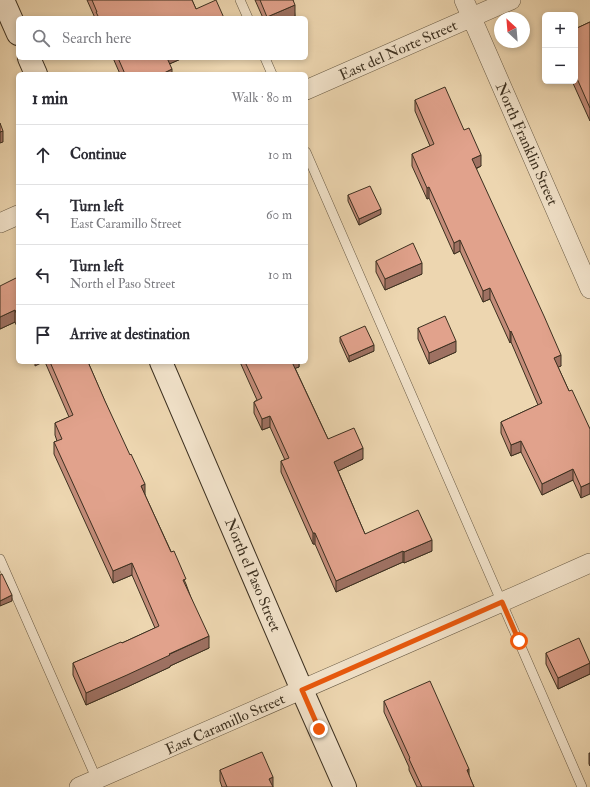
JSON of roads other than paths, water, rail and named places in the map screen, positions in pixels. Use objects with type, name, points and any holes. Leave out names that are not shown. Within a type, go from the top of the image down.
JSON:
[{"type":"street","points":[[3,0],[16,29]]},
{"type":"street","name":"North Franklin Street","points":[[464,0],[590,288]]},
{"type":"street","name":"East del Norte Street","points":[[308,89],[511,0]]},
{"type":"street","points":[[29,60],[35,72]]},
{"type":"street","points":[[0,223],[16,216]]},
{"type":"street","name":"North el Paso Street","points":[[162,364],[345,787]]},
{"type":"street","name":"East Caramillo Street","points":[[79,787],[99,783],[302,690],[590,563]]},
{"type":"lane","points":[[240,0],[247,16]]},
{"type":"lane","points":[[266,60],[271,72]]},
{"type":"lane","points":[[308,157],[582,787]]},
{"type":"lane","points":[[0,559],[99,783]]}]
